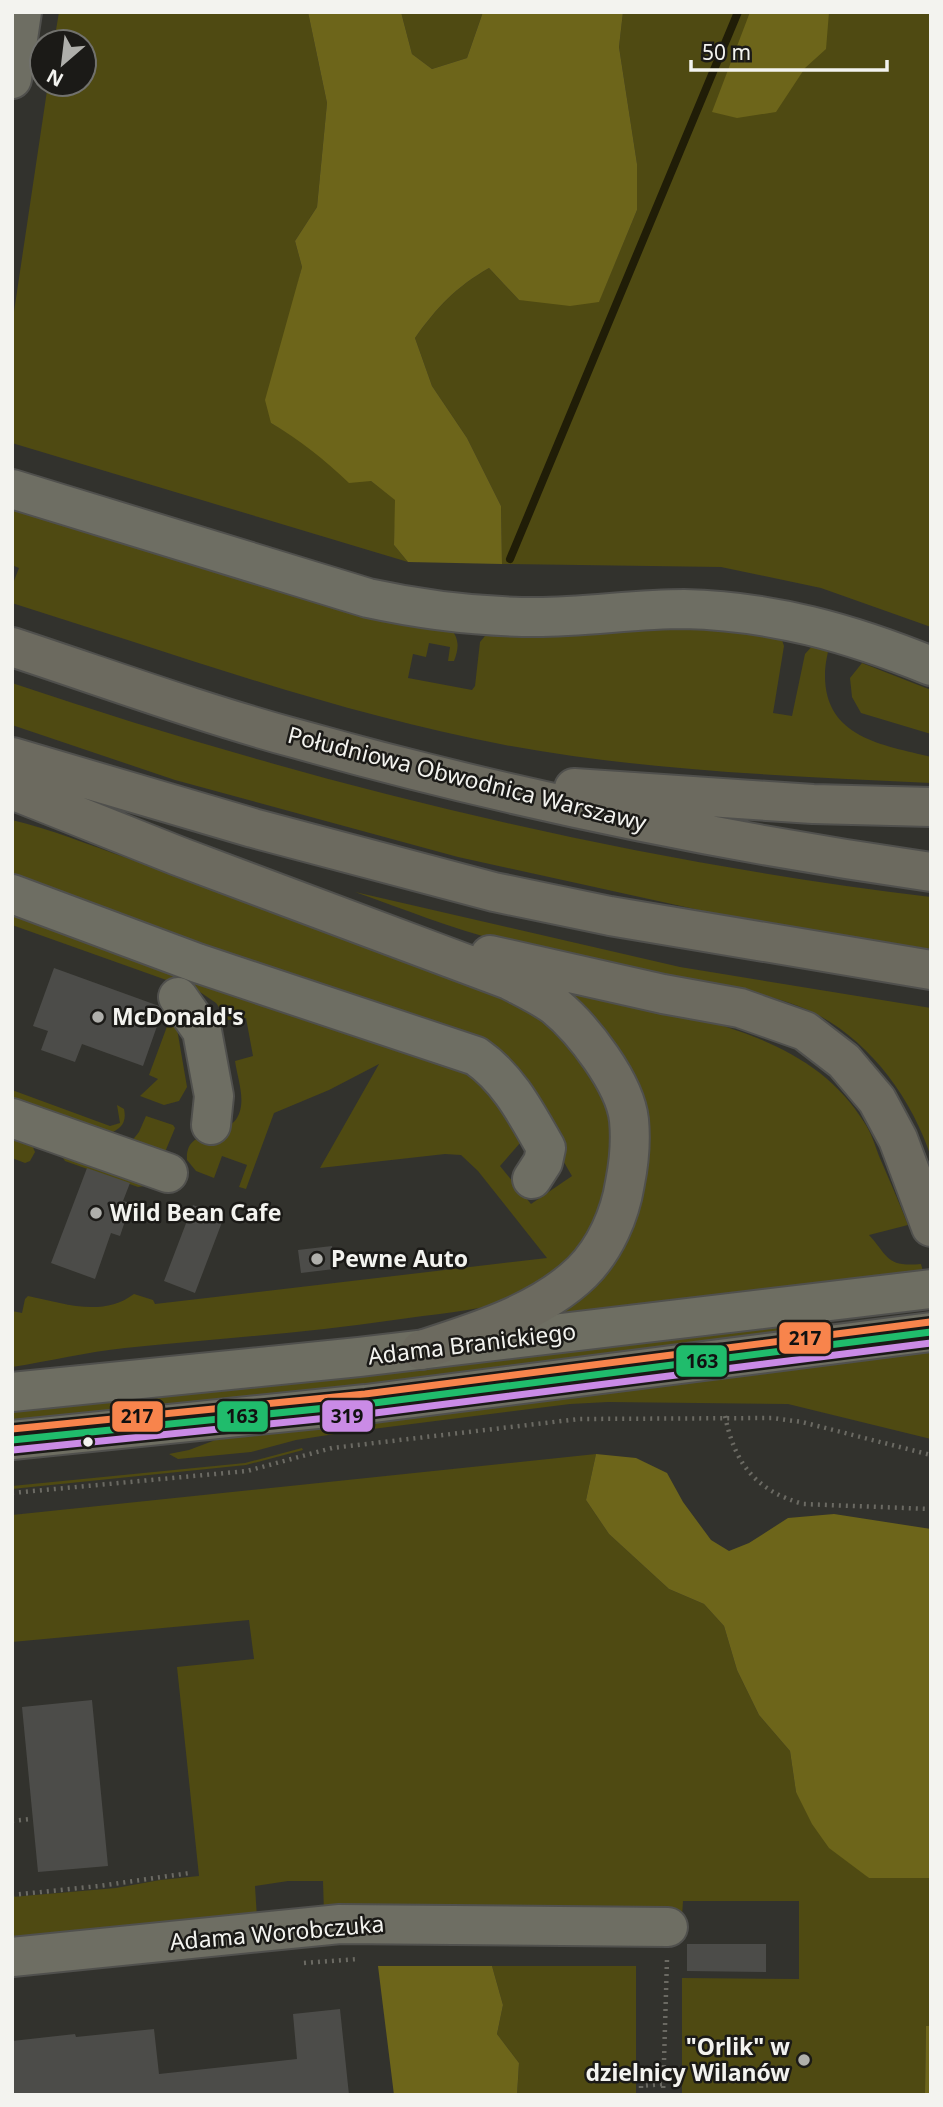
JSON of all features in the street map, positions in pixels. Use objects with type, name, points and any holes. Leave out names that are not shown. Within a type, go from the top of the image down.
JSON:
[{"type":"highway","name":"Południowa Obwodnica Warszawy","points":[[12,647],[291,738],[443,778],[625,820],[827,857],[931,872]]},
{"type":"highway","points":[[12,757],[240,825],[494,892],[624,918],[931,970]]},
{"type":"highway","points":[[443,778],[693,798],[931,807]]},
{"type":"highway","points":[[12,790],[178,856],[509,980],[553,1005],[586,1036],[610,1073],[629,1118],[629,1163],[621,1208],[604,1243],[582,1272],[553,1294],[510,1319],[421,1350]]},
{"type":"highway","points":[[378,929],[663,994],[740,1008],[806,1031],[844,1060],[877,1100],[898,1139],[931,1227]]},
{"type":"main road","name":"Adama Branickiego","points":[[12,1392],[421,1350],[931,1289]]},
{"type":"main road","name":"Adama Branickiego","points":[[12,1440],[366,1404],[931,1332]]},
{"type":"street","points":[[12,79],[22,12]]},
{"type":"street","points":[[12,489],[368,598],[416,608],[536,617],[685,609],[755,614],[846,634],[931,666]]},
{"type":"street","points":[[12,894],[197,963],[476,1056],[494,1068],[512,1091],[546,1148],[543,1162],[532,1179]]},
{"type":"street","points":[[177,997],[202,1031],[214,1096],[199,1124]]},
{"type":"street","points":[[12,1118],[168,1173]]},
{"type":"street","name":"Adama Worobczuka","points":[[12,1957],[340,1924],[662,1950]]},
{"type":"path","points":[[725,1416],[730,1441],[743,1466],[763,1486],[788,1500],[803,1504],[931,1509]]},
{"type":"path","points":[[12,1493],[247,1471],[331,1448],[579,1419],[725,1416],[772,1418],[802,1422],[931,1455]]},
{"type":"path","points":[[12,1821],[32,1819]]},
{"type":"path","points":[[12,1895],[190,1873]]},
{"type":"path","points":[[662,1950],[663,2095]]},
{"type":"path","points":[[292,1964],[360,1959]]},
{"type":"path","points":[[641,2095],[641,2086],[663,2084]]},
{"type":"shaded area","points":[[59,12],[308,12],[327,103],[317,207],[295,241],[302,267],[290,315],[271,423],[321,456],[371,481],[396,500],[394,545],[408,562],[12,443],[12,325],[46,98],[98,98],[98,28],[56,28]]},
{"type":"shaded area","points":[[308,12],[401,12],[412,54],[432,69],[467,58],[483,12],[623,12],[619,47],[637,164],[637,210],[599,302],[570,306],[519,300],[489,268],[448,298],[415,338],[432,386],[467,438],[501,506],[502,564],[408,562],[394,545],[395,500],[371,481],[349,483],[312,450],[271,423],[265,400],[302,267],[295,241],[317,207],[327,103]]},
{"type":"shaded area","points":[[401,12],[483,12],[467,58],[432,69],[412,54]]},
{"type":"shaded area","points":[[623,12],[931,12],[931,627],[821,588],[721,567],[502,564],[501,506],[467,438],[432,386],[415,338],[448,298],[489,268],[519,300],[599,301],[637,210],[637,164],[619,47]]},
{"type":"shaded area","points":[[750,12],[829,12],[826,49],[805,68],[776,112],[737,118],[712,112]]},
{"type":"shaded area","points":[[12,502],[447,625],[457,642],[454,661],[448,661],[450,647],[429,643],[426,657],[413,654],[408,678],[472,690],[475,686],[480,642],[490,630],[658,619],[781,637],[784,646],[773,713],[792,716],[805,654],[814,644],[830,642],[825,674],[827,695],[834,712],[845,725],[860,735],[894,748],[931,757],[931,783],[664,767],[558,754],[442,732],[257,681],[12,603],[12,586],[19,568],[12,565]]},
{"type":"shaded area","points":[[862,663],[931,690],[931,734],[861,713],[852,697],[850,678]]},
{"type":"shaded area","points":[[12,683],[238,754],[466,814],[697,862],[931,897],[931,949],[749,921],[458,857],[175,780],[12,725]]},
{"type":"shaded area","points":[[12,820],[70,838],[388,955],[499,992],[540,1013],[558,1026],[575,1042],[588,1060],[605,1099],[609,1120],[609,1164],[605,1187],[593,1221],[572,1254],[560,1268],[530,1291],[484,1307],[327,1329],[111,1350],[12,1367],[12,1311],[22,1313],[28,1296],[68,1305],[96,1307],[122,1301],[134,1294],[153,1300],[155,1304],[547,1258],[478,1171],[461,1155],[445,1154],[320,1168],[379,1064],[329,1090],[274,1113],[246,1189],[239,1187],[247,1165],[222,1156],[214,1178],[196,1171],[187,1160],[189,1148],[202,1136],[230,1125],[237,1118],[241,1106],[241,1089],[235,1061],[253,1056],[246,1018],[228,1020],[216,1003],[200,992],[12,925],[12,904],[428,1047],[488,1073],[508,1097],[520,1121],[520,1143],[500,1166],[531,1204],[572,1176],[517,1085],[496,1062],[478,1051],[12,888]]},
{"type":"shaded area","points":[[355,892],[680,967],[931,1008],[931,1157],[912,1112],[884,1071],[868,1052],[849,1036],[808,1010],[747,991],[483,936]]},
{"type":"shaded area","points":[[559,991],[727,1027],[768,1042],[805,1062],[838,1089],[866,1126],[908,1225],[869,1235],[889,1259],[901,1264],[921,1264],[924,1275],[550,1317],[587,1287],[628,1068],[599,1025]]},
{"type":"shaded area","points":[[172,1013],[175,1017],[187,1087],[179,1101],[164,1105],[140,1096],[158,1079],[149,1075]]},
{"type":"shaded area","points":[[12,1090],[110,1126],[120,1123],[117,1105],[124,1109],[124,1122],[120,1128],[108,1134],[12,1106]]},
{"type":"shaded area","points":[[146,1116],[175,1128],[165,1152],[131,1142]]},
{"type":"shaded area","points":[[12,1131],[32,1145],[35,1152],[30,1161],[25,1163],[12,1158]]},
{"type":"shaded area","points":[[61,1155],[146,1183],[145,1186],[138,1187],[65,1161]]},
{"type":"shaded area","points":[[822,1318],[824,1330],[350,1389],[12,1422],[12,1407]]},
{"type":"shaded area","points":[[931,1349],[931,1439],[788,1404],[608,1402],[570,1404],[341,1433],[296,1440],[251,1452],[178,1459],[169,1454],[189,1450],[226,1436]]},
{"type":"shaded area","points":[[302,1448],[303,1450],[246,1465],[12,1489],[12,1486],[245,1463]]},
{"type":"shaded area","points":[[596,1454],[586,1500],[609,1534],[669,1589],[704,1604],[724,1626],[737,1670],[759,1715],[790,1751],[796,1792],[869,1878],[931,1878],[931,2026],[926,2026],[925,2095],[682,2095],[682,1978],[799,1979],[799,1901],[683,1901],[682,1916],[324,1913],[323,1881],[288,1881],[255,1886],[257,1918],[12,1942],[12,1897],[116,1888],[199,1876],[177,1667],[254,1659],[249,1620],[12,1642],[12,1515]]},
{"type":"shaded area","points":[[596,1454],[636,1458],[667,1473],[683,1502],[711,1540],[729,1551],[749,1543],[788,1518],[834,1514],[931,1529],[931,1878],[869,1878],[829,1848],[812,1824],[796,1792],[790,1751],[759,1715],[737,1670],[724,1626],[704,1604],[669,1589],[609,1534],[586,1500]]},
{"type":"shaded area","points":[[378,1966],[492,1966],[503,2005],[497,2034],[519,2063],[517,2095],[394,2095]]},
{"type":"shaded area","points":[[492,1966],[636,1966],[636,2095],[517,2095],[519,2063],[497,2034],[503,2005]]},
{"type":"shaded area","points":[[926,2026],[931,2026],[931,2095],[925,2095]]},
{"type":"building","name":"McDonald's","points":[[54,968],[159,1006],[162,1012],[143,1066],[82,1044],[75,1062],[41,1050],[48,1031],[33,1026]]},
{"type":"building","points":[[87,1168],[130,1183],[123,1201],[131,1203],[120,1236],[111,1233],[95,1279],[51,1263]]},
{"type":"building","points":[[193,1205],[224,1217],[195,1293],[164,1281]]},
{"type":"building","points":[[332,1246],[334,1269],[301,1273],[298,1250]]},
{"type":"building","points":[[92,1700],[108,1866],[38,1872],[22,1707]]},
{"type":"building","points":[[687,1944],[766,1944],[766,1972],[687,1971]]},
{"type":"building","points":[[340,2009],[349,2095],[12,2095],[12,2041],[154,2029],[159,2074],[297,2059],[293,2014]]},
{"type":"waterway","points":[[510,559],[738,12]]},
{"type":"transit line","name":"217","points":[[12,1429],[365,1394],[930,1322]]},
{"type":"transit line","name":"163","points":[[12,1440],[366,1404],[931,1332]]},
{"type":"transit line","name":"319","points":[[13,1450],[367,1414],[931,1343]]},
{"type":"place","name":"McDonald's","points":[[98,1017]]},
{"type":"place","name":"Wild Bean Cafe","points":[[96,1213]]},
{"type":"place","name":"Pewne Auto","points":[[317,1259]]},
{"type":"place","name":"\"Orlik\" w dzielnicy Wilanów","points":[[804,2060]]}]
